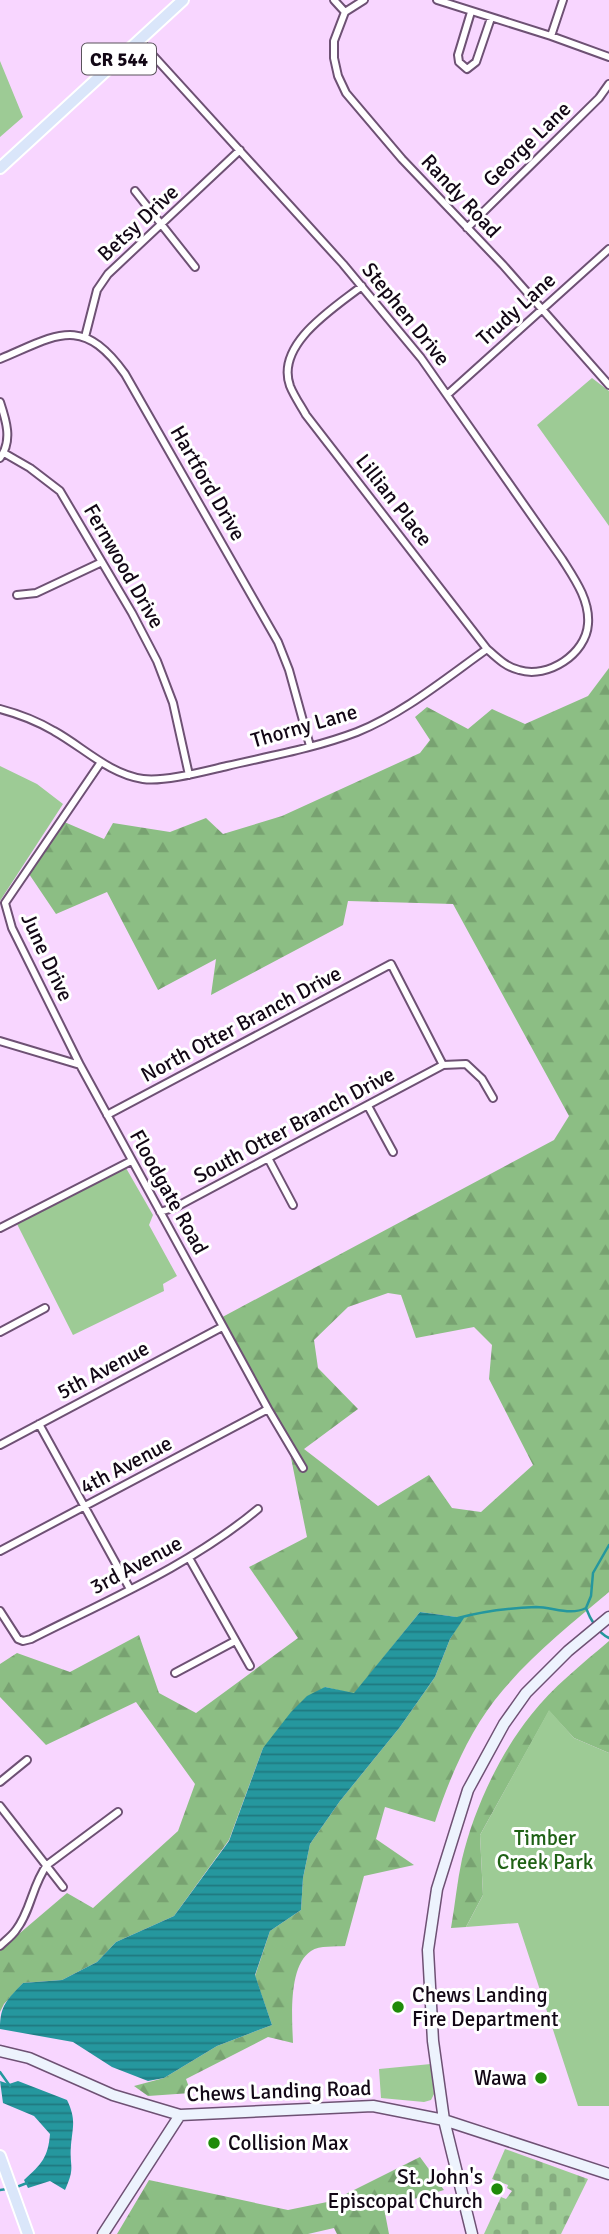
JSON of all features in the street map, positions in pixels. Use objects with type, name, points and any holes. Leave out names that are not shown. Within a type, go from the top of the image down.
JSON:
[{"type":"main road","name":"CR 544","points":[[0,168],[183,0]]},
{"type":"main road","points":[[472,2234],[444,2120],[433,2041],[428,1950],[437,1889],[468,1790],[504,1724],[526,1693],[568,1651],[609,1618]]},
{"type":"main road","name":"Chews Landing Road","points":[[3,2051],[29,2058],[113,2095],[180,2115],[373,2106],[444,2120],[609,2174]]},
{"type":"main road","points":[[103,2234],[180,2115]]},
{"type":"main road","points":[[0,2156],[28,2234]]},
{"type":"street","points":[[334,0],[345,12],[365,0]]},
{"type":"street","points":[[438,0],[609,57]]},
{"type":"street","points":[[551,36],[563,0]]},
{"type":"street","name":"Randy Road","points":[[345,12],[334,41],[334,58],[346,93],[402,159],[609,385]]},
{"type":"street","points":[[471,12],[458,55],[459,62],[467,69],[477,62],[491,18]]},
{"type":"street","name":"Stephen Drive","points":[[139,40],[362,286],[421,358],[577,583],[588,615],[588,627],[581,643]]},
{"type":"street","name":"George Lane","points":[[467,228],[609,84]]},
{"type":"street","name":"Betsy Drive","points":[[85,337],[97,290],[108,274],[240,150]]},
{"type":"street","points":[[135,191],[195,267]]},
{"type":"street","name":"Trudy Lane","points":[[447,395],[609,248]]},
{"type":"street","name":"Lillian Place","points":[[362,286],[299,340],[289,360],[287,372],[290,387],[306,415],[487,649],[504,664],[520,671],[560,664],[570,657],[581,643]]},
{"type":"street","points":[[0,359],[59,336],[74,334],[85,337]]},
{"type":"street","name":"Hartford Drive","points":[[85,337],[111,356],[125,374],[278,642],[289,670],[310,746]]},
{"type":"street","name":"Fernwood Drive","points":[[0,402],[6,421],[7,443],[2,455],[30,468],[60,491],[157,661],[173,703],[189,775]]},
{"type":"street","points":[[16,595],[36,593],[102,562]]},
{"type":"street","name":"Thorny Lane","points":[[0,709],[25,716],[55,731],[120,772],[144,779],[189,775],[357,732],[391,715],[487,649]]},
{"type":"street","name":"June Drive","points":[[80,1065],[12,928],[5,903],[101,762]]},
{"type":"street","name":"North Otter Branch Drive","points":[[107,1115],[391,964],[443,1065]]},
{"type":"street","points":[[0,1041],[80,1065]]},
{"type":"street","points":[[443,1065],[466,1064],[482,1079],[493,1098]]},
{"type":"street","name":"Floodgate Road","points":[[80,1065],[222,1326],[303,1468]]},
{"type":"street","name":"South Otter Branch Drive","points":[[160,1212],[176,1207],[443,1065]]},
{"type":"street","points":[[368,1106],[393,1152]]},
{"type":"street","points":[[268,1158],[293,1205]]},
{"type":"street","points":[[0,1228],[131,1160]]},
{"type":"street","points":[[0,1332],[46,1308]]},
{"type":"street","name":"5th Avenue","points":[[0,1445],[222,1326]]},
{"type":"street","name":"4th Avenue","points":[[0,1551],[268,1409]]},
{"type":"street","points":[[39,1424],[130,1588]]},
{"type":"street","name":"3rd Avenue","points":[[0,1611],[13,1633],[23,1641],[31,1639],[189,1558],[227,1535],[258,1509]]},
{"type":"street","points":[[189,1558],[250,1666]]},
{"type":"street","points":[[175,1673],[235,1641]]},
{"type":"street","points":[[0,1782],[27,1760]]},
{"type":"street","points":[[0,1806],[63,1887]]},
{"type":"street","points":[[0,1946],[17,1930],[39,1876],[47,1865],[118,1812]]},
{"type":"green space","points":[[0,61],[23,117],[0,137]]},
{"type":"green space","points":[[592,378],[609,391],[609,526],[537,425]]},
{"type":"green space","points":[[609,668],[609,1592],[540,1651],[492,1704],[463,1753],[435,1822],[385,1807],[376,1839],[414,1865],[364,1876],[345,1946],[319,1948],[304,1958],[298,1968],[293,1993],[293,2043],[268,2037],[186,2079],[191,2093],[148,2096],[134,2086],[164,2078],[217,2046],[272,2025],[255,1976],[270,1931],[301,1910],[303,1878],[310,1844],[435,1677],[450,1639],[463,1618],[420,1612],[354,1694],[325,1687],[263,1748],[229,1840],[174,1916],[116,1942],[97,1962],[62,1980],[23,1983],[0,2012],[0,1950],[67,1893],[93,1908],[178,1831],[195,1784],[136,1702],[46,1745],[0,1697],[0,1664],[17,1653],[70,1672],[139,1635],[159,1693],[196,1713],[298,1638],[249,1567],[307,1537],[290,1453],[215,1321],[554,1140],[569,1116],[453,904],[348,901],[343,925],[211,995],[216,959],[158,990],[107,892],[56,914],[27,871],[62,821],[104,839],[113,823],[170,832],[206,818],[223,834],[282,816],[420,753],[430,740],[415,717],[427,707],[468,729],[492,709],[525,724],[588,696]],"holes":[[[388,1293],[401,1295],[416,1338],[474,1327],[492,1345],[489,1379],[533,1465],[481,1512],[452,1508],[429,1475],[378,1506],[304,1449],[358,1409],[318,1368],[314,1340],[348,1307]]]},
{"type":"green space","points":[[0,766],[37,784],[63,804],[0,901]]},
{"type":"green space","points":[[126,1168],[153,1215],[149,1225],[177,1276],[163,1284],[164,1291],[73,1335],[17,1224]]},
{"type":"green space","points":[[609,1641],[609,1753],[574,1738],[549,1711],[480,1835],[483,1895],[466,1927],[451,1928],[467,1840],[498,1765],[519,1731],[540,1705],[568,1676]]},
{"type":"green space","name":"Timber Creek Park","points":[[549,1710],[574,1738],[609,1753],[609,2106],[578,2106],[518,1923],[466,1927],[483,1895],[480,1835]]},
{"type":"green space","points":[[431,2064],[434,2094],[431,2100],[424,2102],[381,2098],[379,2069]]},
{"type":"green space","points":[[505,2149],[588,2179],[561,2234],[484,2234],[501,2197],[506,2199],[512,2191],[507,2188],[508,2185],[492,2179]]},
{"type":"green space","points":[[420,2157],[444,2190],[384,2208],[389,2234],[337,2234],[334,2228],[308,2234],[117,2234],[149,2180],[288,2210],[332,2201]]},
{"type":"shaded area","points":[[420,1612],[464,1618],[450,1639],[435,1677],[310,1844],[303,1878],[301,1910],[270,1931],[255,1975],[272,2025],[217,2046],[164,2078],[148,2081],[112,2067],[73,2042],[0,2029],[1,2014],[6,2003],[23,1983],[62,1980],[97,1962],[116,1942],[174,1916],[229,1841],[263,1748],[291,1712],[307,1696],[325,1687],[354,1693]]},
{"type":"shaded area","points":[[0,2081],[9,2084],[18,2081],[67,2100],[73,2122],[71,2171],[65,2190],[50,2181],[28,2188],[24,2180],[43,2160],[50,2134],[34,2116],[3,2103]]},
{"type":"waterway","points":[[586,1608],[591,1596],[593,1573],[609,1545]]},
{"type":"waterway","points":[[458,1618],[516,1608],[536,1607],[568,1611],[586,1608]]},
{"type":"waterway","points":[[586,1608],[601,1633],[609,1638]]},
{"type":"waterway","points":[[0,2072],[10,2086]]},
{"type":"waterway","points":[[14,2188],[27,2183]]},
{"type":"waterway","points":[[0,2190],[7,2189]]},
{"type":"place","name":"Chews Landing Fire Department","points":[[398,2007]]},
{"type":"place","name":"Wawa","points":[[541,2078]]},
{"type":"place","name":"Collision Max","points":[[214,2143]]},
{"type":"place","name":"St. John's Episcopal Church","points":[[497,2189]]}]
